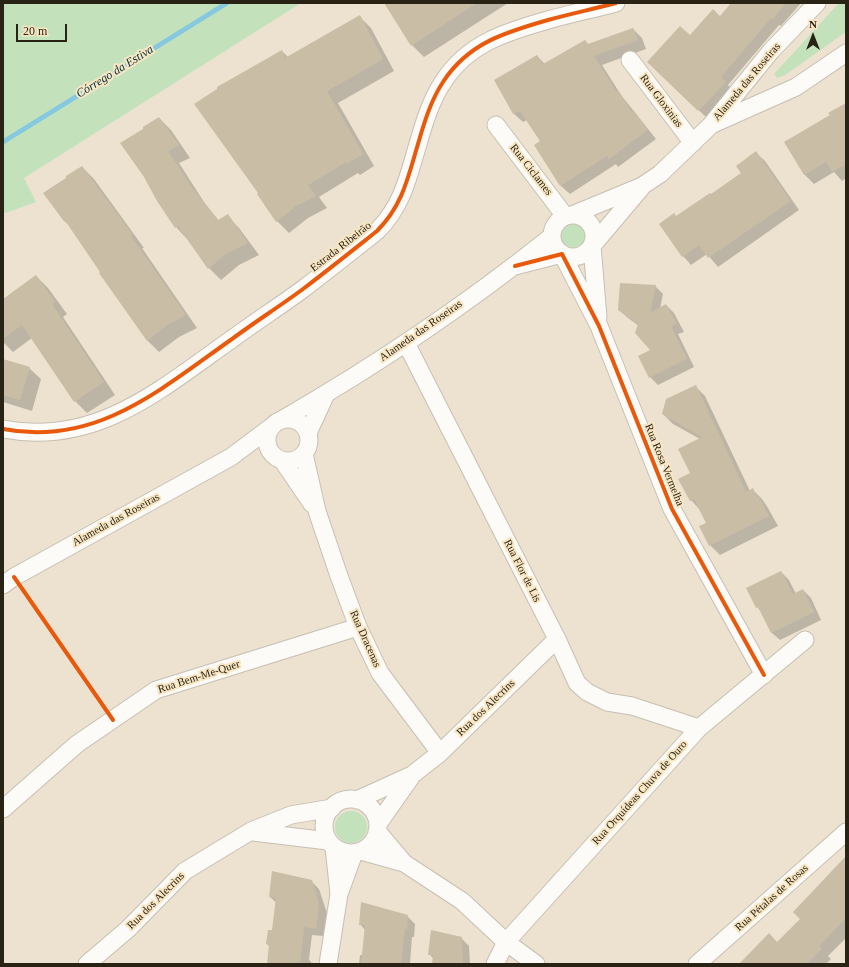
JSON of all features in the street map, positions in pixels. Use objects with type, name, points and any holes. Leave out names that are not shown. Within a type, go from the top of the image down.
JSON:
[{"type":"street","name":"Estrada Ribeirão","points":[[3,429],[37,433],[64,431],[88,426],[110,418],[143,401],[171,383],[302,289],[377,231],[388,220],[396,208],[408,181],[422,131],[437,92],[443,81],[459,62],[473,50],[489,40],[510,31],[616,3]]},
{"type":"street","name":"Alameda das Roseiras","points":[[569,215],[642,186],[660,174],[710,126],[771,51],[818,3]]},
{"type":"street","name":"Alameda das Roseiras","points":[[710,126],[796,87],[846,53]]},
{"type":"street","name":"Rua Gloxinias","points":[[630,60],[693,143]]},
{"type":"street","name":"Rua Ciclames","points":[[496,125],[569,215]]},
{"type":"street","name":"Alameda das Roseiras","points":[[592,246],[642,186]]},
{"type":"street","points":[[569,215],[580,216],[586,219],[594,232],[592,246],[582,255],[575,257],[568,257],[556,250],[551,237],[554,225],[559,219],[569,215]]},
{"type":"street","name":"Alameda das Roseiras","points":[[3,585],[14,576],[231,457],[277,423],[406,343],[515,266],[551,237]]},
{"type":"street","name":"Rua Rosa Vermelha","points":[[592,246],[599,326]]},
{"type":"street","name":"Alameda das Roseiras","points":[[515,266],[562,254]]},
{"type":"street","name":"Rua Rosa Vermelha","points":[[562,254],[599,326],[672,508],[764,675]]},
{"type":"street","name":"Rua Flor de Lis","points":[[406,343],[557,639],[577,683],[587,692],[607,702],[632,706],[699,728]]},
{"type":"street","points":[[308,433],[302,425],[293,420],[277,423],[267,441],[275,455],[294,460],[304,454],[309,444],[308,433],[326,394]]},
{"type":"street","name":"Rua Dracenas","points":[[304,454],[317,510],[358,627],[380,673],[440,753]]},
{"type":"street","name":"Alameda das Roseiras","points":[[231,457],[275,455]]},
{"type":"street","name":"Rua Dracenas","points":[[275,455],[317,510]]},
{"type":"street","name":"Rua Bem-Me-Quer","points":[[3,809],[77,744],[156,690],[358,627]]},
{"type":"street","name":"Rua dos Alecrins","points":[[357,800],[412,775],[440,753],[557,639]]},
{"type":"street","name":"Rua Orquídeas Chuva de Ouro","points":[[495,964],[506,942],[699,728],[805,640]]},
{"type":"street","name":"Rua dos Alecrins","points":[[378,828],[412,775]]},
{"type":"street","points":[[328,964],[339,894],[357,852],[370,845],[375,839],[378,828],[376,816],[371,809],[365,803],[357,800],[339,802],[326,815],[324,824],[325,833],[331,844],[339,894]]},
{"type":"street","name":"Rua dos Alecrins","points":[[87,964],[128,929],[185,871],[251,832],[291,815],[332,808]]},
{"type":"street","points":[[378,828],[404,864]]},
{"type":"street","points":[[251,832],[331,844],[340,851],[357,852],[404,864],[462,901],[506,942],[536,964]]},
{"type":"street","name":"Rua Pétalas de Rosas","points":[[697,964],[846,832]]},
{"type":"green space","points":[[3,3],[301,3],[24,178],[36,202],[3,214]]},
{"type":"green space","points":[[839,3],[846,3],[846,32],[785,75],[777,78],[774,74]]},
{"type":"green space","points":[[574,221],[585,225],[589,236],[585,247],[574,251],[563,247],[559,236],[563,225]]},
{"type":"green space","points":[[348,811],[354,811],[363,815],[367,827],[363,839],[354,843],[348,843],[339,839],[335,830],[335,824],[339,815]]},
{"type":"building","points":[[384,3],[477,3],[411,46]]},
{"type":"building","points":[[731,3],[786,3],[773,19],[771,18],[721,77],[726,82],[698,111],[647,62],[680,26],[690,35],[713,9],[720,16]]},
{"type":"building","points":[[360,15],[383,59],[327,91],[363,154],[347,164],[346,162],[308,185],[316,196],[296,206],[276,222],[257,194],[258,193],[194,104],[217,89],[217,87],[282,50],[285,58]]},
{"type":"building","points":[[633,28],[638,40],[594,56],[616,91],[618,90],[632,112],[634,111],[648,130],[609,159],[607,156],[560,186],[534,145],[540,141],[520,111],[513,114],[494,80],[537,55],[543,64],[585,40],[588,44]]},
{"type":"building","points":[[846,103],[846,164],[832,172],[826,162],[804,175],[784,142],[830,115],[828,113]]},
{"type":"building","points":[[159,117],[179,145],[168,151],[193,189],[218,220],[228,214],[248,243],[227,253],[208,269],[178,226],[175,228],[157,201],[144,177],[120,143]]},
{"type":"building","points":[[756,151],[791,201],[708,258],[699,245],[682,257],[659,224],[674,213],[676,216],[741,173],[736,166]]},
{"type":"building","points":[[82,166],[133,235],[131,236],[186,315],[167,325],[147,341],[99,273],[100,272],[64,219],[63,220],[43,193]]},
{"type":"building","points":[[36,275],[55,302],[52,304],[104,382],[74,402],[22,325],[3,339],[3,299]]},
{"type":"building","points":[[620,283],[656,285],[650,313],[666,304],[677,324],[671,326],[687,359],[649,378],[638,356],[650,350],[635,333],[638,324],[618,310]]},
{"type":"building","points":[[3,359],[30,367],[20,400],[3,395]]},
{"type":"building","points":[[696,385],[746,492],[753,488],[769,516],[709,546],[699,526],[706,523],[694,499],[690,501],[678,479],[690,473],[678,449],[702,437],[662,414],[666,399]]},
{"type":"building","points":[[781,571],[793,594],[803,589],[814,612],[771,633],[758,607],[756,608],[746,588]]},
{"type":"building","points":[[846,856],[846,918],[819,946],[822,949],[807,964],[739,964],[769,933],[777,942],[800,919],[793,912]]},
{"type":"building","points":[[272,871],[312,880],[319,904],[316,929],[304,927],[300,964],[267,964],[269,945],[266,944],[268,930],[272,930],[276,898],[269,897]]},
{"type":"building","points":[[361,902],[408,915],[401,964],[361,964],[365,925],[359,925]]},
{"type":"building","points":[[431,930],[462,937],[463,964],[432,964],[433,955],[428,955]]},
{"type":"waterway","name":"Córrego da Estiva","points":[[3,142],[227,3]]},
{"type":"cycle path","points":[[3,429],[37,432],[68,430],[98,422],[126,410],[179,377],[303,289],[377,231],[386,221],[404,190],[431,104],[443,82],[464,58],[476,48],[517,29],[616,3]]},
{"type":"cycle path","points":[[515,266],[562,254],[599,326],[672,509],[764,675]]},
{"type":"cycle path","points":[[14,577],[113,720]]}]
